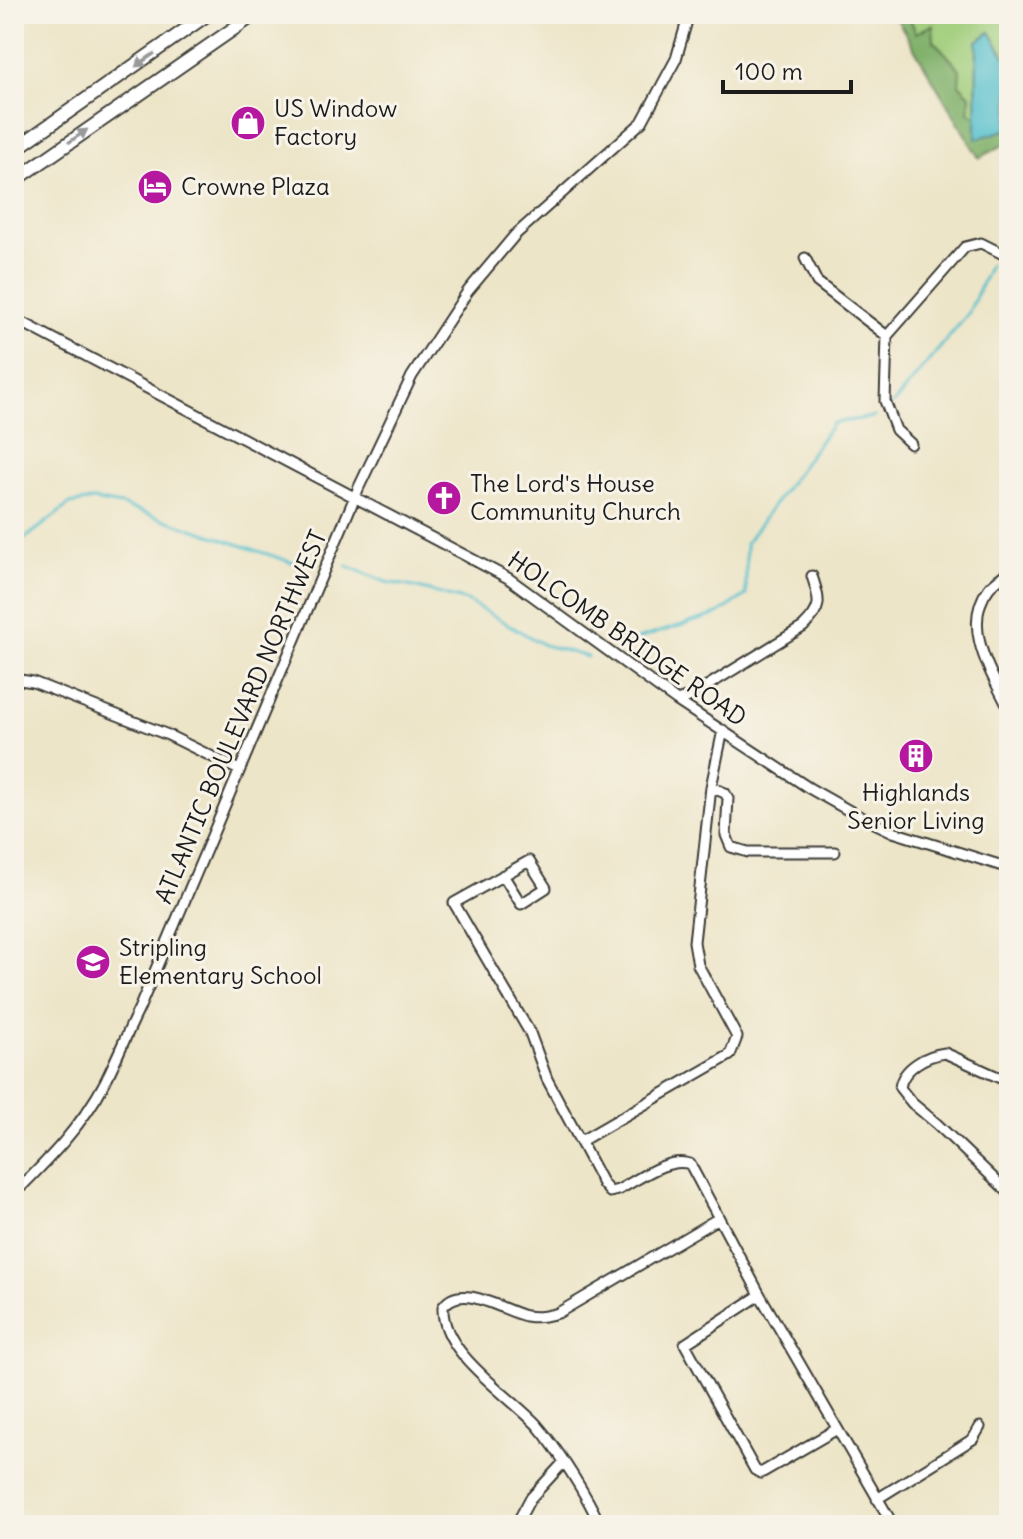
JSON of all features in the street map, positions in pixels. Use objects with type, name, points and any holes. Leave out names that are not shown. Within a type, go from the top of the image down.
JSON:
[{"type":"highway","points":[[14,181],[255,14]]},
{"type":"highway","points":[[14,150],[200,16]]},
{"type":"street","name":"ATLANTIC BOULEVARD NORTHWEST","points":[[14,1194],[80,1122],[104,1083],[139,1009],[354,497],[412,376],[468,291],[515,235],[642,122],[676,59],[689,14]]},
{"type":"street","points":[[911,444],[896,430],[885,401],[887,336],[965,247],[981,243],[1009,257]]},
{"type":"street","points":[[805,258],[817,282],[887,336]]},
{"type":"street","name":"HOLCOMB BRIDGE ROAD","points":[[14,318],[508,578],[677,701],[809,788],[863,818],[914,839],[1009,868]]},
{"type":"street","points":[[1009,571],[989,588],[979,612],[978,647],[1009,709]]},
{"type":"street","points":[[677,701],[689,697],[803,627],[815,616],[820,600],[812,576]]},
{"type":"street","points":[[14,679],[33,682],[168,735],[239,770]]},
{"type":"street","points":[[581,1141],[730,1055],[736,1046],[737,1037],[698,965],[694,942],[711,787],[723,730]]},
{"type":"street","points":[[711,787],[725,793],[728,798],[726,835],[731,847],[748,852],[835,852]]},
{"type":"street","points":[[503,875],[521,904],[546,888],[529,861],[503,875],[454,903],[530,1033],[547,1079],[603,1184],[610,1192],[671,1163],[681,1161],[690,1164],[760,1295],[893,1525]]},
{"type":"street","points":[[1009,1082],[952,1054],[931,1056],[921,1061],[904,1076],[900,1084],[902,1091],[924,1114],[1009,1193]]},
{"type":"street","points":[[600,1525],[593,1508],[538,1426],[451,1339],[444,1323],[443,1307],[452,1298],[472,1297],[527,1316],[558,1313],[719,1218]]},
{"type":"street","points":[[760,1295],[685,1344],[755,1470],[761,1473],[837,1429]]},
{"type":"street","points":[[877,1499],[973,1439],[980,1427]]},
{"type":"street","points":[[516,1525],[530,1499],[563,1463]]},
{"type":"green space","points":[[894,14],[908,14],[916,33],[933,25],[934,41],[960,69],[959,84],[970,95],[969,112],[976,117],[976,138],[1009,129],[1009,142],[979,158]]},
{"type":"green space","points":[[908,14],[1009,14],[1009,63],[990,32],[977,41],[976,117],[969,113],[970,95],[959,84],[959,69],[934,41],[932,25],[916,33]]},
{"type":"water","points":[[990,32],[1009,63],[1009,129],[976,139],[977,41]]},
{"type":"waterway","points":[[1000,239],[1009,220]]},
{"type":"waterway","points":[[893,404],[968,314],[990,265]]},
{"type":"waterway","points":[[618,645],[718,614],[746,595],[746,543],[833,423],[874,417]]},
{"type":"waterway","points":[[14,547],[70,504],[93,500],[121,505],[291,562],[304,562]]},
{"type":"waterway","points":[[347,566],[386,582],[467,601],[544,645],[588,657]]},
{"type":"place","name":"US Window Factory","points":[[248,123]]},
{"type":"place","name":"Crowne Plaza","points":[[155,187]]},
{"type":"place","name":"The Lord's House Community Church","points":[[444,498]]},
{"type":"place","name":"Highlands Senior Living","points":[[916,756]]},
{"type":"place","name":"Stripling Elementary School","points":[[93,962]]}]
